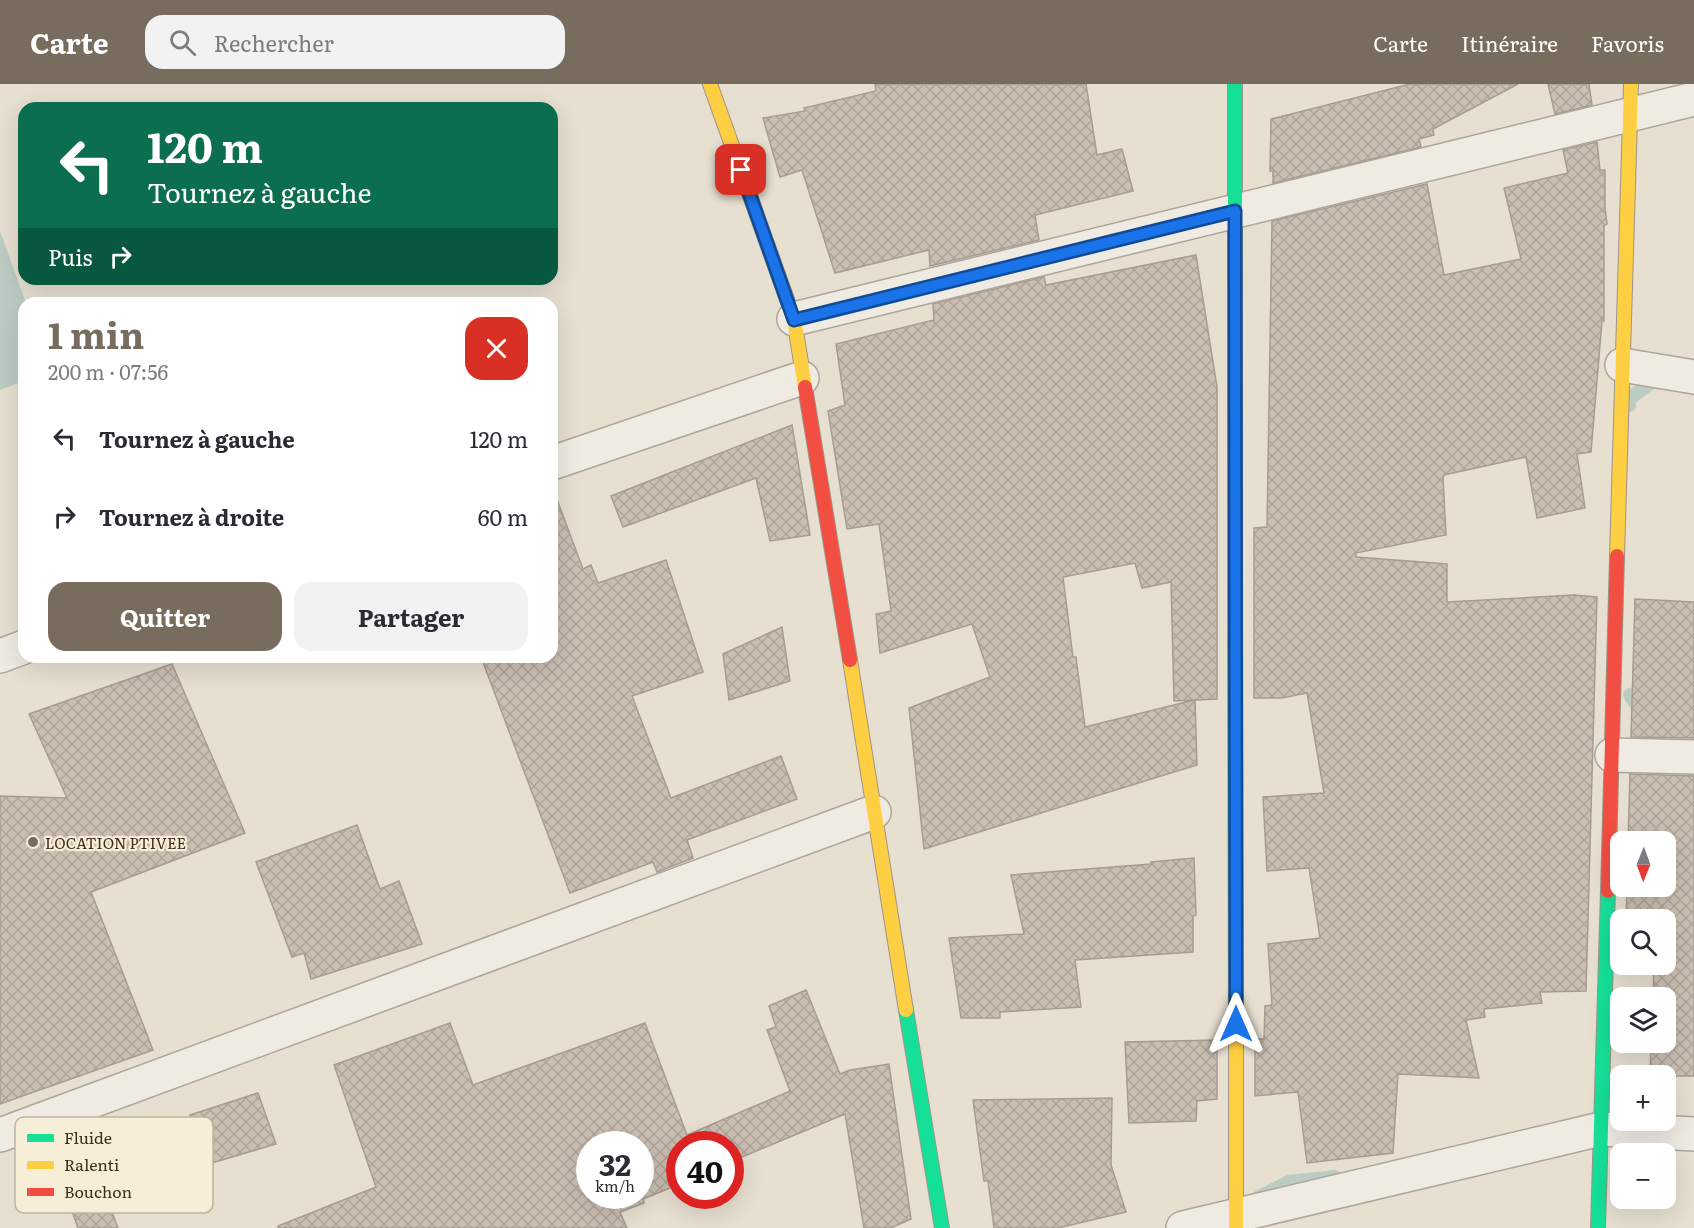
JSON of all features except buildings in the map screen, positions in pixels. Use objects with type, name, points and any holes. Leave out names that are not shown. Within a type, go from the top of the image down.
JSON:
[{"type":"street","points":[[710,84],[794,320],[942,1228]]},
{"type":"street","points":[[1235,84],[1236,1222]]},
{"type":"street","points":[[794,320],[1235,211],[1631,99],[1694,99]]},
{"type":"street","points":[[1598,1228],[1631,99]]},
{"type":"street","points":[[1622,365],[1694,378]]},
{"type":"street","points":[[558,461],[802,378]]},
{"type":"street","points":[[0,656],[18,649]]},
{"type":"street","points":[[1612,755],[1694,758]]},
{"type":"street","points":[[49,1117],[874,812]]},
{"type":"street","points":[[0,1135],[15,1129]]},
{"type":"street","points":[[1183,1228],[1236,1222],[1600,1129],[1694,1134]]},
{"type":"shaded area","points":[[0,231],[24,297],[18,297],[18,383],[0,390]]},
{"type":"waterway","points":[[1629,405],[1629,399],[1649,384]]},
{"type":"waterway","points":[[1630,695],[1661,743],[1670,752]]},
{"type":"waterway","points":[[1259,1197],[1289,1182],[1335,1177]]},
{"type":"traffic: fast","points":[[1235,84],[1235,313]]},
{"type":"traffic: fast","points":[[1235,647],[1236,1025]]},
{"type":"traffic: fast","points":[[1598,1228],[1608,891]]},
{"type":"traffic: fast","points":[[906,1010],[942,1228]]},
{"type":"traffic: slow","points":[[710,84],[794,319],[805,387]]},
{"type":"traffic: slow","points":[[1617,556],[1631,84]]},
{"type":"traffic: slow","points":[[850,660],[906,1010]]},
{"type":"traffic: slow","points":[[1236,1025],[1236,1228]]},
{"type":"traffic: jam","points":[[1235,313],[1235,647]]},
{"type":"traffic: jam","points":[[805,387],[850,660]]},
{"type":"traffic: jam","points":[[1608,891],[1617,556]]},
{"type":"place","name":"LOCATION PTIVEE","points":[[33,842]]},
{"type":"route","points":[[741,170],[794,320],[1235,211],[1236,1024]]}]
